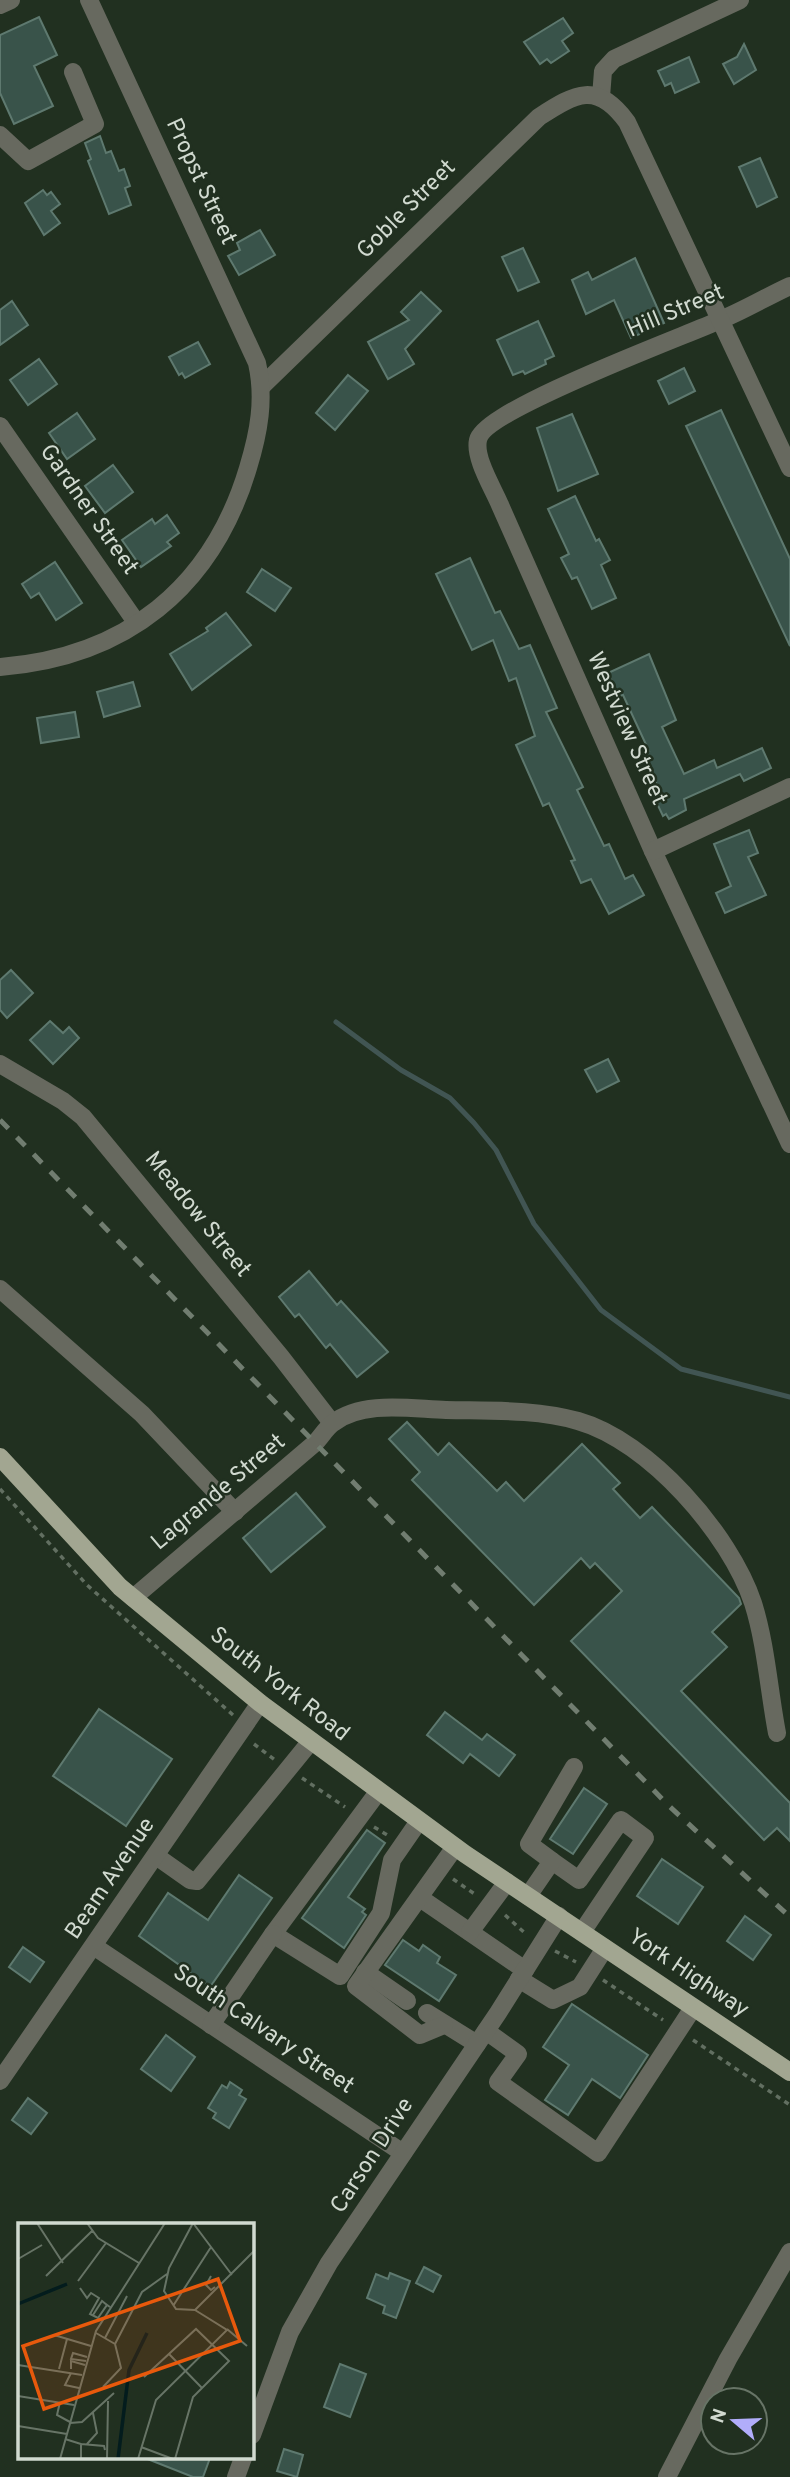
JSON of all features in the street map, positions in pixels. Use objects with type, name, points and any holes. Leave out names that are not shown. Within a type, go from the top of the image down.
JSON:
[{"type":"main road","name":"South York Road","points":[[0,1457],[51,1515],[133,1598],[260,1703],[455,1847],[559,1916]]},
{"type":"main road","name":"York Highway","points":[[559,1916],[790,2072]]},
{"type":"street","points":[[0,5],[11,0]]},
{"type":"street","name":"Propst Street","points":[[89,0],[257,363],[262,386]]},
{"type":"street","points":[[740,0],[614,59],[603,71],[601,96],[615,107],[627,122],[686,253],[721,320],[790,468]]},
{"type":"street","points":[[0,135],[28,161],[95,124],[73,72]]},
{"type":"street","name":"Goble Street","points":[[262,386],[539,117],[579,96],[601,96]]},
{"type":"street","name":"Hill Street","points":[[579,379],[721,320],[790,286]]},
{"type":"street","name":"Westview Street","points":[[579,379],[487,425],[477,441],[478,452],[653,851],[790,1144]]},
{"type":"street","points":[[0,667],[33,664],[72,654],[105,641],[136,622],[189,581],[219,539],[233,510],[256,441],[262,386]]},
{"type":"street","name":"Gardner Street","points":[[0,426],[136,622]]},
{"type":"street","points":[[653,851],[790,787]]},
{"type":"street","name":"Meadow Street","points":[[0,1064],[63,1101],[83,1117],[332,1423]]},
{"type":"street","points":[[0,1289],[142,1414],[235,1512]]},
{"type":"street","points":[[332,1423],[357,1412],[378,1408],[505,1411],[580,1421],[630,1448],[677,1486],[711,1525],[732,1557],[753,1604],[777,1733]]},
{"type":"street","name":"Lagrande Street","points":[[133,1598],[315,1443],[332,1423]]},
{"type":"street","name":"Beam Avenue","points":[[0,2081],[95,1947],[260,1703]]},
{"type":"street","points":[[156,1856],[190,1880],[197,1881],[311,1741]]},
{"type":"street","points":[[574,1768],[529,1844],[579,1880],[621,1820],[645,1838],[582,1932]]},
{"type":"street","points":[[211,2025],[273,1934],[378,1791]]},
{"type":"street","points":[[273,1934],[340,1976],[382,1913],[392,1860],[419,1821]]},
{"type":"street","points":[[444,2025],[420,2035],[356,1986],[455,1847]]},
{"type":"street","points":[[528,1896],[552,1861]]},
{"type":"street","points":[[470,1932],[507,1882]]},
{"type":"street","points":[[420,1898],[470,1932],[553,2000],[580,1987],[605,1948]]},
{"type":"street","name":"Carson Drive","points":[[254,2430],[290,2332],[329,2263],[482,2037],[559,1916]]},
{"type":"street","name":"South Calvary Street","points":[[95,1947],[403,2153]]},
{"type":"street","points":[[365,1972],[407,2001]]},
{"type":"street","points":[[426,2014],[444,2025],[482,2037],[518,2054],[498,2082],[598,2153],[693,2008]]},
{"type":"street","points":[[667,2477],[784,2276],[790,2252]]},
{"type":"street","points":[[236,2477],[242,2460]]},
{"type":"building","points":[[39,17],[57,55],[34,66],[53,106],[14,124],[0,93],[0,35]]},
{"type":"building","points":[[563,18],[573,33],[562,41],[569,51],[551,63],[547,59],[540,64],[524,42]]},
{"type":"building","points":[[744,44],[756,70],[734,84],[723,64],[737,57]]},
{"type":"building","points":[[689,57],[699,82],[675,93],[671,83],[665,86],[658,71]]},
{"type":"building","points":[[100,136],[106,153],[111,151],[119,171],[124,169],[130,186],[125,188],[131,205],[109,214],[88,161],[91,159],[85,143]]},
{"type":"building","points":[[760,158],[777,197],[757,207],[739,167]]},
{"type":"building","points":[[43,190],[47,195],[51,192],[60,204],[51,211],[60,223],[44,235],[25,203]]},
{"type":"building","points":[[260,230],[275,255],[239,275],[228,256],[240,250],[237,243]]},
{"type":"building","points":[[523,248],[539,282],[518,291],[502,257]]},
{"type":"building","points":[[635,258],[664,323],[631,338],[614,300],[586,314],[572,280],[588,272],[592,280]]},
{"type":"building","points":[[421,292],[441,311],[405,349],[414,364],[388,379],[368,342],[409,320],[401,312]]},
{"type":"building","points":[[12,301],[28,325],[0,345],[0,310]]},
{"type":"building","points":[[538,321],[554,356],[545,360],[546,364],[525,374],[523,371],[513,375],[497,340]]},
{"type":"building","points":[[198,342],[210,364],[185,378],[182,373],[179,375],[169,357]]},
{"type":"building","points":[[39,359],[57,384],[28,405],[10,380]]},
{"type":"building","points":[[684,368],[695,391],[669,404],[658,381]]},
{"type":"building","points":[[348,375],[368,391],[335,430],[316,413]]},
{"type":"building","points":[[721,410],[790,559],[790,646],[686,426]]},
{"type":"building","points":[[77,413],[95,439],[67,459],[49,433]]},
{"type":"building","points":[[572,414],[598,474],[558,491],[537,428]]},
{"type":"building","points":[[113,465],[133,492],[105,513],[85,486]]},
{"type":"building","points":[[575,496],[596,541],[599,539],[610,560],[601,565],[616,598],[592,609],[577,577],[572,579],[561,558],[569,554],[548,509]]},
{"type":"building","points":[[167,515],[179,533],[167,542],[171,546],[141,567],[122,540],[152,519],[155,524]]},
{"type":"building","points":[[470,558],[495,613],[500,611],[519,649],[530,645],[557,708],[546,712],[583,787],[577,790],[604,846],[609,844],[625,879],[633,875],[644,895],[609,914],[591,879],[581,883],[571,861],[575,860],[549,803],[543,806],[516,745],[535,736],[516,678],[509,681],[493,640],[472,650],[436,574]]},
{"type":"building","points":[[55,562],[82,603],[56,620],[39,593],[31,598],[22,584]]},
{"type":"building","points":[[262,569],[291,588],[275,611],[247,592]]},
{"type":"building","points":[[226,613],[251,645],[192,690],[170,654],[208,631],[206,628]]},
{"type":"building","points":[[649,654],[676,720],[662,727],[684,774],[714,760],[717,768],[762,748],[771,768],[744,781],[740,774],[684,799],[686,810],[669,819],[666,814],[663,816],[652,793],[659,789],[643,753],[649,751],[623,695],[619,696],[608,673]]},
{"type":"building","points":[[133,682],[140,706],[104,717],[97,692]]},
{"type":"building","points":[[75,712],[79,737],[41,743],[37,718]]},
{"type":"building","points":[[749,830],[758,853],[748,857],[766,895],[725,913],[716,893],[731,886],[714,844]]},
{"type":"building","points":[[11,970],[33,993],[7,1018],[0,1010],[0,980]]},
{"type":"building","points":[[50,1021],[63,1033],[69,1027],[79,1038],[53,1064],[30,1040]]},
{"type":"building","points":[[608,1059],[619,1081],[597,1092],[585,1070]]},
{"type":"building","points":[[309,1271],[337,1305],[341,1301],[388,1352],[357,1377],[330,1344],[326,1348],[299,1314],[295,1317],[279,1297]]},
{"type":"building","points":[[407,1422],[438,1455],[449,1443],[497,1491],[506,1482],[524,1501],[582,1444],[620,1483],[613,1489],[640,1518],[652,1507],[739,1598],[741,1604],[712,1632],[727,1647],[681,1691],[790,1803],[790,1841],[777,1828],[764,1840],[571,1641],[622,1591],[595,1563],[590,1568],[581,1558],[534,1605],[412,1480],[420,1472],[389,1439]]},
{"type":"building","points":[[296,1493],[325,1527],[271,1572],[243,1538]]},
{"type":"building","points":[[99,1709],[172,1759],[126,1826],[53,1776]]},
{"type":"building","points":[[445,1712],[482,1740],[487,1734],[515,1755],[499,1776],[470,1754],[463,1763],[427,1735]]},
{"type":"building","points":[[584,1788],[607,1804],[573,1854],[550,1839]]},
{"type":"building","points":[[367,1830],[385,1843],[348,1897],[365,1909],[362,1912],[366,1915],[344,1948],[302,1918]]},
{"type":"building","points":[[662,1859],[703,1887],[678,1924],[637,1896]]},
{"type":"building","points":[[239,1875],[272,1898],[210,1987],[139,1936],[168,1893],[208,1920]]},
{"type":"building","points":[[745,1916],[771,1935],[753,1960],[727,1941]]},
{"type":"building","points":[[403,1940],[419,1951],[423,1945],[440,1957],[437,1963],[456,1975],[439,2001],[385,1965]]},
{"type":"building","points":[[23,1947],[44,1962],[30,1982],[9,1967]]},
{"type":"building","points":[[572,2004],[648,2055],[620,2098],[592,2079],[568,2115],[545,2100],[569,2065],[543,2047]]},
{"type":"building","points":[[166,2035],[195,2057],[171,2091],[141,2069]]},
{"type":"building","points":[[230,2082],[242,2090],[239,2095],[246,2099],[229,2128],[213,2118],[216,2113],[208,2108],[222,2085],[227,2088]]},
{"type":"building","points":[[28,2098],[47,2113],[31,2134],[12,2120]]},
{"type":"building","points":[[424,2267],[441,2276],[433,2292],[416,2283]]},
{"type":"building","points":[[390,2273],[410,2281],[396,2318],[383,2313],[385,2306],[367,2298],[376,2274],[388,2279]]},
{"type":"building","points":[[340,2364],[366,2374],[350,2417],[324,2407]]},
{"type":"building","points":[[284,2449],[303,2455],[297,2477],[277,2471]]},
{"type":"building","points":[[150,2460],[209,2460],[203,2477],[193,2477]]},
{"type":"waterway","points":[[336,1022],[401,1070],[450,1098],[474,1123],[496,1150],[534,1224],[601,1310],[681,1369],[790,1397]]},
{"type":"railway","points":[[0,1120],[669,1806],[790,1917]]}]
